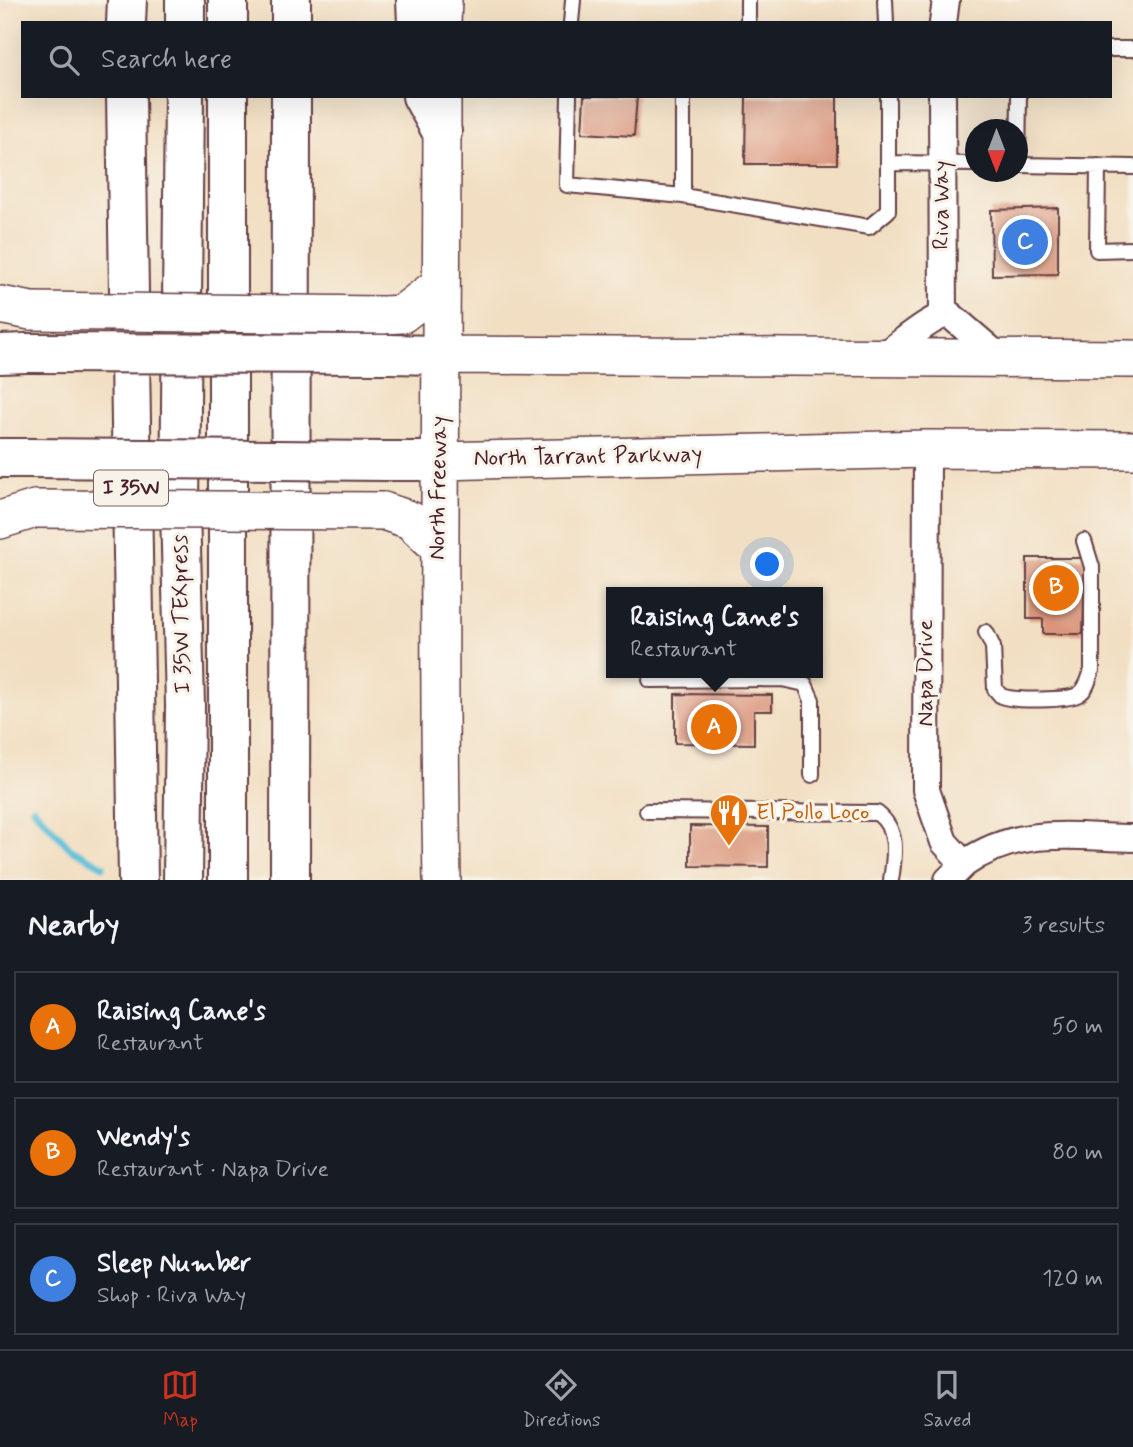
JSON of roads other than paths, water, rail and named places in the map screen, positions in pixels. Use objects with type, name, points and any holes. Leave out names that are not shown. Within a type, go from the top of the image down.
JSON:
[{"type":"main road","points":[[127,0],[127,21]]},
{"type":"main road","points":[[185,0],[185,21]]},
{"type":"main road","points":[[228,0],[228,21]]},
{"type":"main road","points":[[291,0],[291,21]]},
{"type":"main road","points":[[416,0],[417,21]]},
{"type":"main road","points":[[443,0],[443,21]]},
{"type":"main road","name":"I 35W","points":[[126,98],[138,880]]},
{"type":"main road","name":"I 35W TEXpress","points":[[183,880],[184,705],[180,494],[184,98]]},
{"type":"main road","name":"I 35W TEXpress","points":[[228,98],[228,880]]},
{"type":"main road","points":[[290,880],[291,98]]},
{"type":"main road","points":[[424,98],[442,114]]},
{"type":"main road","name":"North Freeway","points":[[442,114],[439,355],[441,461],[438,545],[442,880]]},
{"type":"main road","points":[[16,308],[384,316],[402,314],[441,284]]},
{"type":"main road","points":[[13,354],[1133,359]]},
{"type":"main road","name":"North Tarrant Parkway","points":[[14,458],[441,461],[927,450],[1133,450]]},
{"type":"main road","points":[[0,520],[35,509],[383,511],[410,520],[438,545]]},
{"type":"street","points":[[943,21],[946,0]]},
{"type":"street","name":"Riva Way","points":[[942,98],[943,314]]},
{"type":"street","points":[[883,356],[916,334],[936,316],[943,314],[950,316],[999,357]]},
{"type":"street","name":"Napa Drive","points":[[927,450],[926,790],[956,872]]},
{"type":"street","points":[[956,872],[989,848],[1024,837],[1133,838]]},
{"type":"lane","points":[[570,21],[573,0]]},
{"type":"lane","points":[[748,0],[748,21]]},
{"type":"lane","points":[[885,0],[886,21]]},
{"type":"lane","points":[[1112,49],[1133,49]]},
{"type":"lane","points":[[569,98],[567,184],[683,196],[869,228],[888,211],[888,98]]},
{"type":"lane","points":[[683,98],[683,196]]},
{"type":"lane","points":[[1018,98],[1018,119]]},
{"type":"lane","points":[[890,163],[965,164]]},
{"type":"lane","points":[[1028,165],[1133,167]]},
{"type":"lane","points":[[1098,166],[1097,250],[1133,249]]},
{"type":"lane","points":[[986,632],[993,647],[995,689],[1002,696],[1070,699],[1081,694],[1088,684],[1092,670],[1092,567],[1084,541]]},
{"type":"lane","points":[[650,680],[782,679],[805,684],[812,700],[812,775]]},
{"type":"lane","points":[[647,810],[877,813],[888,822],[894,839],[891,880]]},
{"type":"waterway","points":[[33,808],[70,848],[103,866]]},
{"type":"place","name":"Sleep Number","points":[[1025,242]]},
{"type":"place","name":"Wendy's","points":[[1056,588]]},
{"type":"place","name":"Raising Cane's","points":[[714,727]]},
{"type":"place","name":"El Pollo Loco","points":[[729,847]]}]
